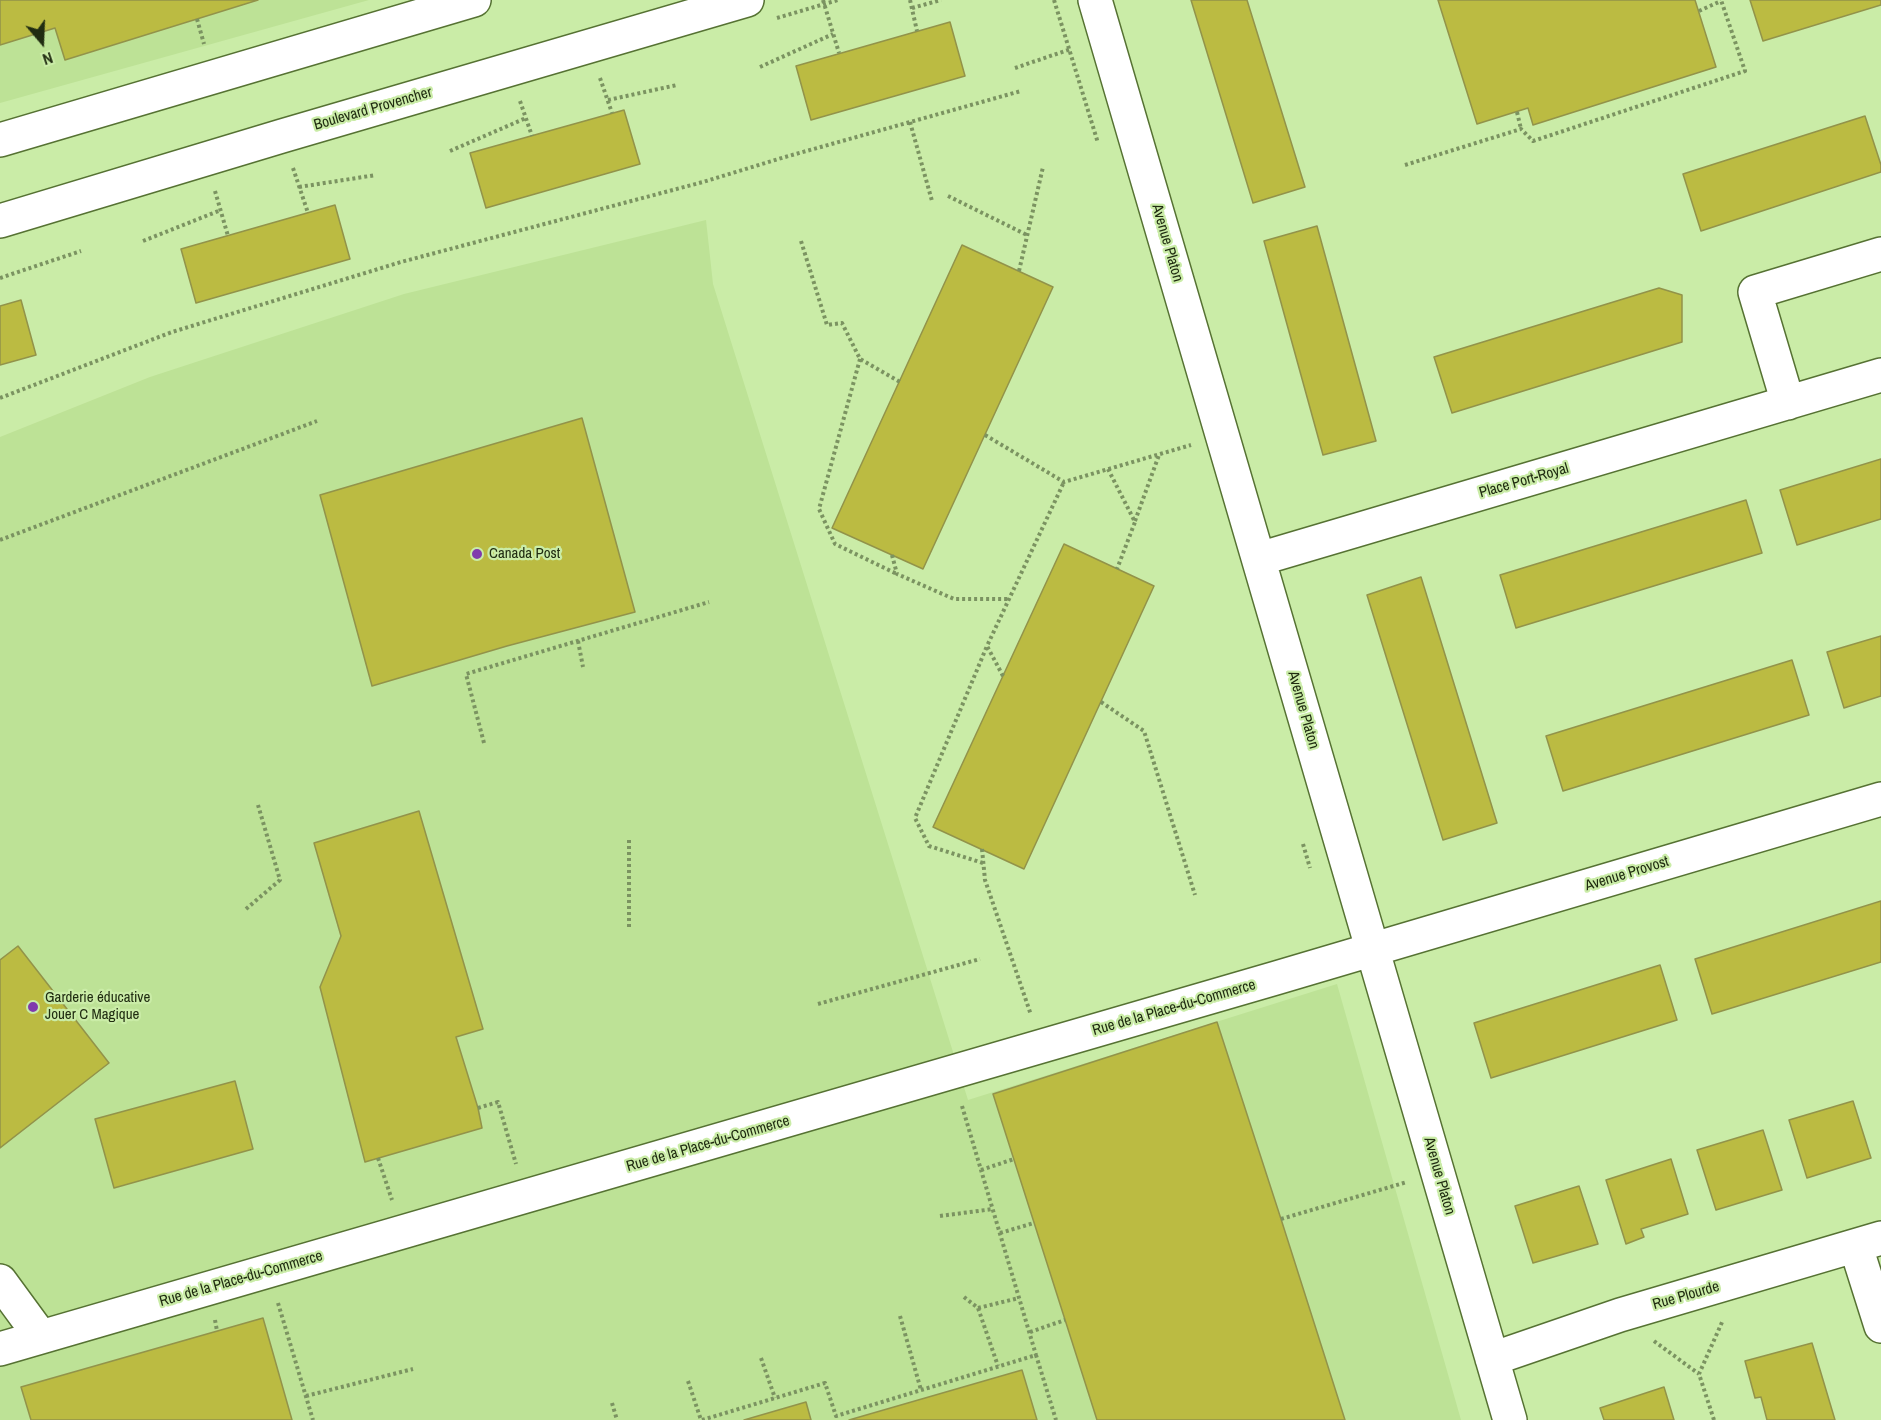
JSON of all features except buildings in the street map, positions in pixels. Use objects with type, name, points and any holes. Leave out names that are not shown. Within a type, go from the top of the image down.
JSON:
[{"type":"street","points":[[0,140],[474,0]]},
{"type":"street","name":"Boulevard Provencher","points":[[0,221],[206,158],[747,0]]},
{"type":"street","name":"Avenue Platon","points":[[1095,0],[1510,1420]]},
{"type":"street","points":[[1788,403],[1755,292],[1881,254]]},
{"type":"street","name":"Place Port-Royal","points":[[1259,559],[1881,375]]},
{"type":"street","name":"Avenue Provost","points":[[1374,950],[1881,799]]},
{"type":"street","name":"Rue de la Place-du-Commerce","points":[[0,1349],[1374,950]]},
{"type":"street","points":[[1868,1242],[1881,1326]]},
{"type":"street","name":"Rue Plourde","points":[[1492,1359],[1620,1315],[1868,1242]]},
{"type":"street","points":[[0,1281],[41,1337]]},
{"type":"path","points":[[823,0],[839,53]]},
{"type":"path","points":[[910,0],[917,31]]},
{"type":"path","points":[[912,8],[941,0]]},
{"type":"path","points":[[1517,112],[1521,129],[1533,141],[1745,71],[1721,0],[1699,11]]},
{"type":"path","points":[[760,67],[833,33]]},
{"type":"path","points":[[1015,68],[1106,38]]},
{"type":"path","points":[[608,100],[677,85]]},
{"type":"path","points":[[0,398],[172,332],[401,262],[703,182],[1021,91]]},
{"type":"path","points":[[450,151],[526,118]]},
{"type":"path","points":[[910,122],[932,201]]},
{"type":"path","points":[[1405,165],[1521,129]]},
{"type":"path","points":[[282,136],[308,213]]},
{"type":"path","points":[[206,158],[228,236]]},
{"type":"path","points":[[1018,271],[1043,167]]},
{"type":"path","points":[[299,187],[376,175]]},
{"type":"path","points":[[948,196],[1027,235]]},
{"type":"path","points":[[142,241],[221,210]]},
{"type":"path","points":[[801,241],[827,325],[842,323],[860,359],[900,382]]},
{"type":"path","points":[[0,279],[81,251]]},
{"type":"path","points":[[860,359],[819,509],[835,544],[954,599],[1010,599]]},
{"type":"path","points":[[0,540],[317,421]]},
{"type":"path","points":[[985,435],[1064,482],[1223,436]]},
{"type":"path","points":[[1117,569],[1159,455]]},
{"type":"path","points":[[1108,469],[1135,522]]},
{"type":"path","points":[[984,863],[929,846],[915,818],[987,646],[1064,482]]},
{"type":"path","points":[[892,555],[897,574]]},
{"type":"path","points":[[484,743],[466,674],[709,602]]},
{"type":"path","points":[[578,641],[583,667]]},
{"type":"path","points":[[987,646],[1003,676]]},
{"type":"path","points":[[1101,702],[1144,731],[1195,895]]},
{"type":"path","points":[[246,909],[280,880],[258,805]]},
{"type":"path","points":[[629,840],[629,929]]},
{"type":"path","points":[[982,849],[985,880],[1043,1046]]},
{"type":"path","points":[[818,1004],[980,958]]},
{"type":"path","points":[[952,1073],[1056,1420]]},
{"type":"path","points":[[478,1108],[498,1102],[526,1196]]},
{"type":"path","points":[[378,1158],[402,1232]]},
{"type":"path","points":[[981,1170],[1014,1159]]},
{"type":"path","points":[[1281,1219],[1438,1173]]},
{"type":"path","points":[[940,1216],[993,1209]]},
{"type":"path","points":[[1000,1233],[1034,1222]]},
{"type":"path","points":[[268,1271],[313,1420]]},
{"type":"path","points":[[1699,1374],[1740,1281]]},
{"type":"path","points":[[964,1297],[978,1308],[998,1366]]},
{"type":"path","points":[[978,1308],[1019,1298]]},
{"type":"path","points":[[1620,1315],[1699,1374],[1714,1420]]},
{"type":"path","points":[[900,1316],[921,1390]]},
{"type":"path","points":[[1030,1332],[1065,1320]]},
{"type":"path","points":[[688,1381],[702,1420],[825,1383],[837,1418],[1036,1355]]},
{"type":"path","points":[[761,1358],[775,1398]]},
{"type":"path","points":[[306,1396],[413,1369]]},
{"type":"path","points":[[612,1403],[617,1420]]},
{"type":"shaded area","points":[[0,0],[369,0],[0,103]]},
{"type":"shaded area","points":[[706,220],[713,284],[968,1100],[1337,984],[1461,1420],[0,1420],[0,437],[150,377],[404,294]]},
{"type":"place","name":"Canada Post","points":[[477,554]]},
{"type":"place","name":"Garderie éducative Jouer C Magique","points":[[33,1007]]}]
